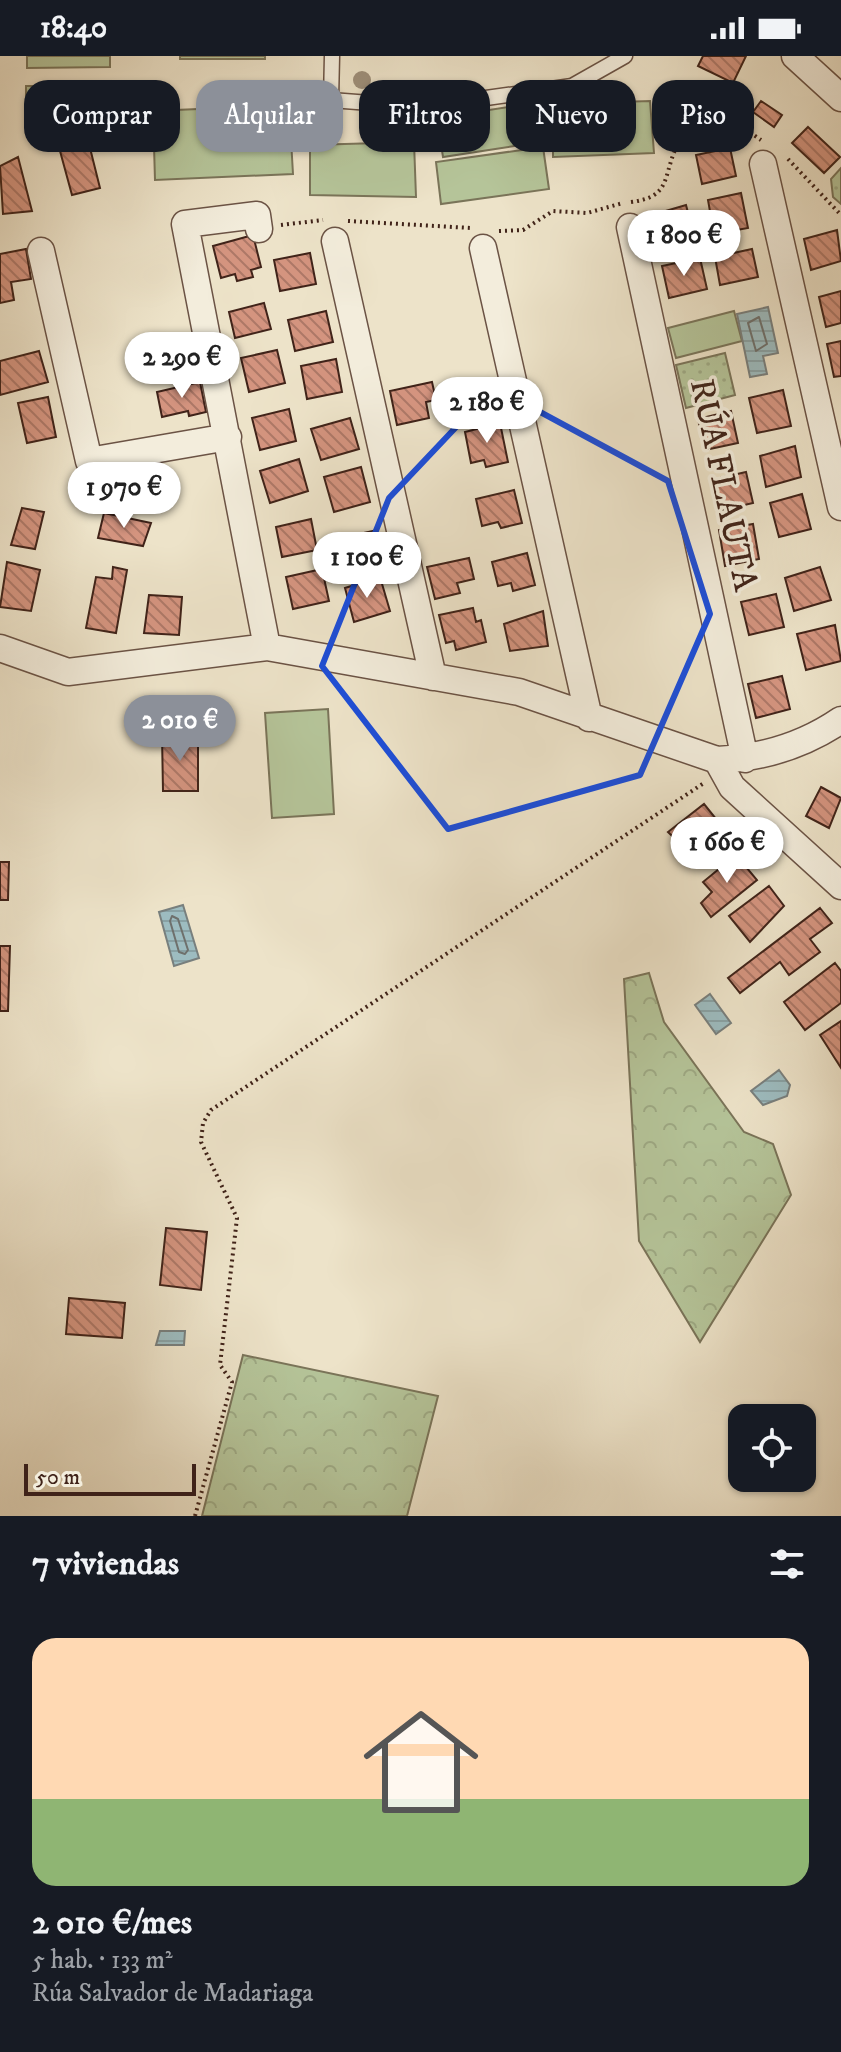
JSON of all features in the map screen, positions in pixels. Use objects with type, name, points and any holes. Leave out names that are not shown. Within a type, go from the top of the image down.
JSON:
[{"type":"street","points":[[795,56],[841,98]]},
{"type":"street","points":[[773,156],[841,507]]},
{"type":"street","points":[[259,229],[257,215],[185,224],[267,647]]},
{"type":"street","name":"RÚA FLAUTA","points":[[630,227],[728,763]]},
{"type":"street","points":[[335,228],[433,677]]},
{"type":"street","points":[[485,237],[589,718]]},
{"type":"street","points":[[41,251],[89,461],[228,437]]},
{"type":"street","points":[[0,648],[68,672],[267,647],[519,692],[728,763],[790,748],[841,720]]},
{"type":"street","points":[[728,763],[732,787],[841,886]]},
{"type":"lane","points":[[332,56],[331,100],[422,107],[572,86],[625,56]]},
{"type":"path","points":[[259,229],[462,224],[485,237],[523,230],[553,211],[587,213],[646,200],[661,190],[684,132],[701,108],[722,113],[841,215]]},
{"type":"path","points":[[195,1516],[232,1382],[220,1365],[237,1218],[201,1142],[203,1123],[211,1110],[728,763]]},
{"type":"highlighted area","points":[[494,387],[668,481],[710,614],[640,775],[448,829],[322,666],[389,498]]},
{"type":"green space","points":[[27,56],[110,56],[110,67],[27,68]]},
{"type":"green space","points":[[180,56],[265,56],[265,59],[180,59]]},
{"type":"green space","points":[[636,101],[650,101],[654,153],[553,157],[553,152],[636,152]]},
{"type":"green space","points":[[506,107],[506,147],[490,150],[490,110]]},
{"type":"green space","points":[[196,109],[196,152],[292,152],[293,174],[155,180],[154,152],[180,152],[180,110]]},
{"type":"green space","points":[[343,144],[359,144],[359,152],[414,152],[416,197],[310,195],[310,152],[343,152]]},
{"type":"green space","points":[[442,152],[475,152],[443,157]]},
{"type":"green space","points":[[507,152],[544,152],[549,189],[441,204],[436,162]]},
{"type":"green space","points":[[841,168],[841,204],[833,197],[831,179]]},
{"type":"green space","points":[[734,311],[742,341],[676,358],[668,328]]},
{"type":"green space","points":[[725,353],[735,395],[686,408],[676,365]]},
{"type":"green space","points":[[328,709],[334,814],[272,818],[265,713]]},
{"type":"green space","points":[[649,973],[664,1022],[744,1132],[773,1144],[791,1195],[700,1342],[639,1241],[624,979]]},
{"type":"green space","points":[[243,1355],[438,1396],[407,1516],[202,1516]]},
{"type":"water","points":[[768,307],[778,353],[763,356],[767,374],[750,377],[737,314]]},
{"type":"water","points":[[183,905],[199,958],[174,966],[159,912]]},
{"type":"water","points":[[710,994],[731,1023],[716,1034],[695,1005]]},
{"type":"water","points":[[779,1070],[790,1085],[787,1096],[763,1105],[751,1091]]},
{"type":"water","points":[[160,1331],[185,1331],[184,1345],[156,1345]]},
{"type":"building","points":[[703,56],[746,56],[734,80],[727,80],[698,66]]},
{"type":"building","points":[[761,101],[782,115],[774,127],[754,111]]},
{"type":"building","points":[[808,127],[840,157],[824,173],[792,143]]},
{"type":"building","points":[[60,152],[91,152],[100,188],[72,195]]},
{"type":"building","points":[[731,152],[736,176],[702,184],[696,155]]},
{"type":"building","points":[[18,157],[32,211],[3,214],[0,166]]},
{"type":"building","points":[[741,193],[748,228],[714,234],[708,200]]},
{"type":"building","points":[[686,205],[694,236],[660,245],[652,215]]},
{"type":"building","points":[[837,230],[841,261],[811,270],[804,239]]},
{"type":"building","points":[[253,235],[261,267],[251,270],[253,277],[237,281],[235,274],[221,278],[213,246]]},
{"type":"building","points":[[26,249],[31,279],[11,282],[14,300],[0,303],[0,254]]},
{"type":"building","points":[[752,249],[758,277],[720,285],[715,257]]},
{"type":"building","points":[[310,253],[316,284],[280,291],[274,260]]},
{"type":"building","points":[[700,258],[707,289],[669,298],[662,266]]},
{"type":"building","points":[[841,291],[841,323],[826,327],[819,297]]},
{"type":"building","points":[[264,303],[271,329],[235,338],[229,312]]},
{"type":"building","points":[[326,311],[333,342],[295,351],[288,320]]},
{"type":"building","points":[[841,341],[841,376],[834,377],[827,344]]},
{"type":"building","points":[[277,350],[285,383],[249,392],[241,358]]},
{"type":"building","points":[[39,351],[48,382],[0,395],[0,361]]},
{"type":"building","points":[[336,359],[342,392],[307,399],[301,366]]},
{"type":"building","points":[[200,382],[206,412],[189,416],[188,411],[162,417],[157,392]]},
{"type":"building","points":[[432,382],[436,400],[426,402],[429,418],[397,425],[390,391]]},
{"type":"building","points":[[783,390],[791,426],[757,433],[749,398]]},
{"type":"building","points":[[48,397],[56,437],[27,443],[18,403]]},
{"type":"building","points":[[289,409],[296,441],[260,450],[252,418]]},
{"type":"building","points":[[731,411],[738,443],[705,450],[698,419]]},
{"type":"building","points":[[350,418],[359,449],[321,460],[311,429]]},
{"type":"building","points":[[500,423],[508,462],[486,467],[484,460],[471,463],[465,432]]},
{"type":"building","points":[[795,446],[801,477],[766,487],[760,456]]},
{"type":"building","points":[[299,459],[308,491],[270,503],[260,471]]},
{"type":"building","points":[[361,467],[370,502],[334,512],[324,477]]},
{"type":"building","points":[[746,472],[753,503],[718,511],[711,480]]},
{"type":"building","points":[[514,490],[522,523],[501,528],[498,522],[482,526],[476,499]]},
{"type":"building","points":[[802,494],[811,529],[779,537],[770,503]]},
{"type":"building","points":[[22,508],[44,512],[35,549],[11,545]]},
{"type":"building","points":[[104,513],[151,523],[143,546],[98,538]]},
{"type":"building","points":[[311,519],[317,550],[282,557],[276,527]]},
{"type":"building","points":[[753,524],[759,559],[725,566],[719,530]]},
{"type":"building","points":[[373,531],[380,563],[343,571],[336,539]]},
{"type":"building","points":[[527,553],[535,585],[513,591],[511,583],[498,586],[492,562]]},
{"type":"building","points":[[469,558],[474,579],[457,583],[460,593],[435,599],[427,567]]},
{"type":"building","points":[[7,562],[40,570],[31,611],[0,607]]},
{"type":"building","points":[[113,567],[127,570],[116,633],[86,628],[96,577],[112,579]]},
{"type":"building","points":[[820,567],[831,600],[794,611],[785,578]]},
{"type":"building","points":[[322,569],[329,601],[293,609],[286,577]]},
{"type":"building","points":[[380,577],[390,611],[354,622],[345,588]]},
{"type":"building","points":[[776,594],[784,627],[749,635],[741,602]]},
{"type":"building","points":[[149,595],[182,597],[179,635],[144,633]]},
{"type":"building","points":[[473,608],[476,622],[481,620],[486,642],[456,650],[454,641],[446,643],[439,615]]},
{"type":"building","points":[[543,611],[548,646],[510,651],[504,624]]},
{"type":"building","points":[[835,625],[841,661],[806,670],[797,634]]},
{"type":"building","points":[[782,676],[790,709],[756,718],[748,684]]},
{"type":"building","points":[[162,735],[198,735],[198,791],[163,791]]},
{"type":"building","points":[[821,787],[841,798],[829,828],[806,816]]},
{"type":"building","points":[[704,804],[725,830],[692,855],[668,832]]},
{"type":"building","points":[[736,855],[757,880],[711,917],[701,903],[712,892],[703,882]]},
{"type":"building","points":[[0,862],[9,862],[8,900],[0,900]]},
{"type":"building","points":[[769,886],[784,906],[750,942],[729,916]]},
{"type":"building","points":[[820,908],[832,923],[810,939],[820,952],[789,975],[780,962],[740,993],[728,978]]},
{"type":"building","points":[[0,946],[10,946],[8,1011],[0,1011]]},
{"type":"building","points":[[835,963],[841,971],[841,1003],[805,1030],[784,1002]]},
{"type":"building","points":[[841,1021],[841,1068],[820,1035]]},
{"type":"building","points":[[166,1228],[207,1232],[201,1290],[160,1285]]},
{"type":"building","points":[[69,1298],[125,1303],[122,1338],[66,1334]]}]
